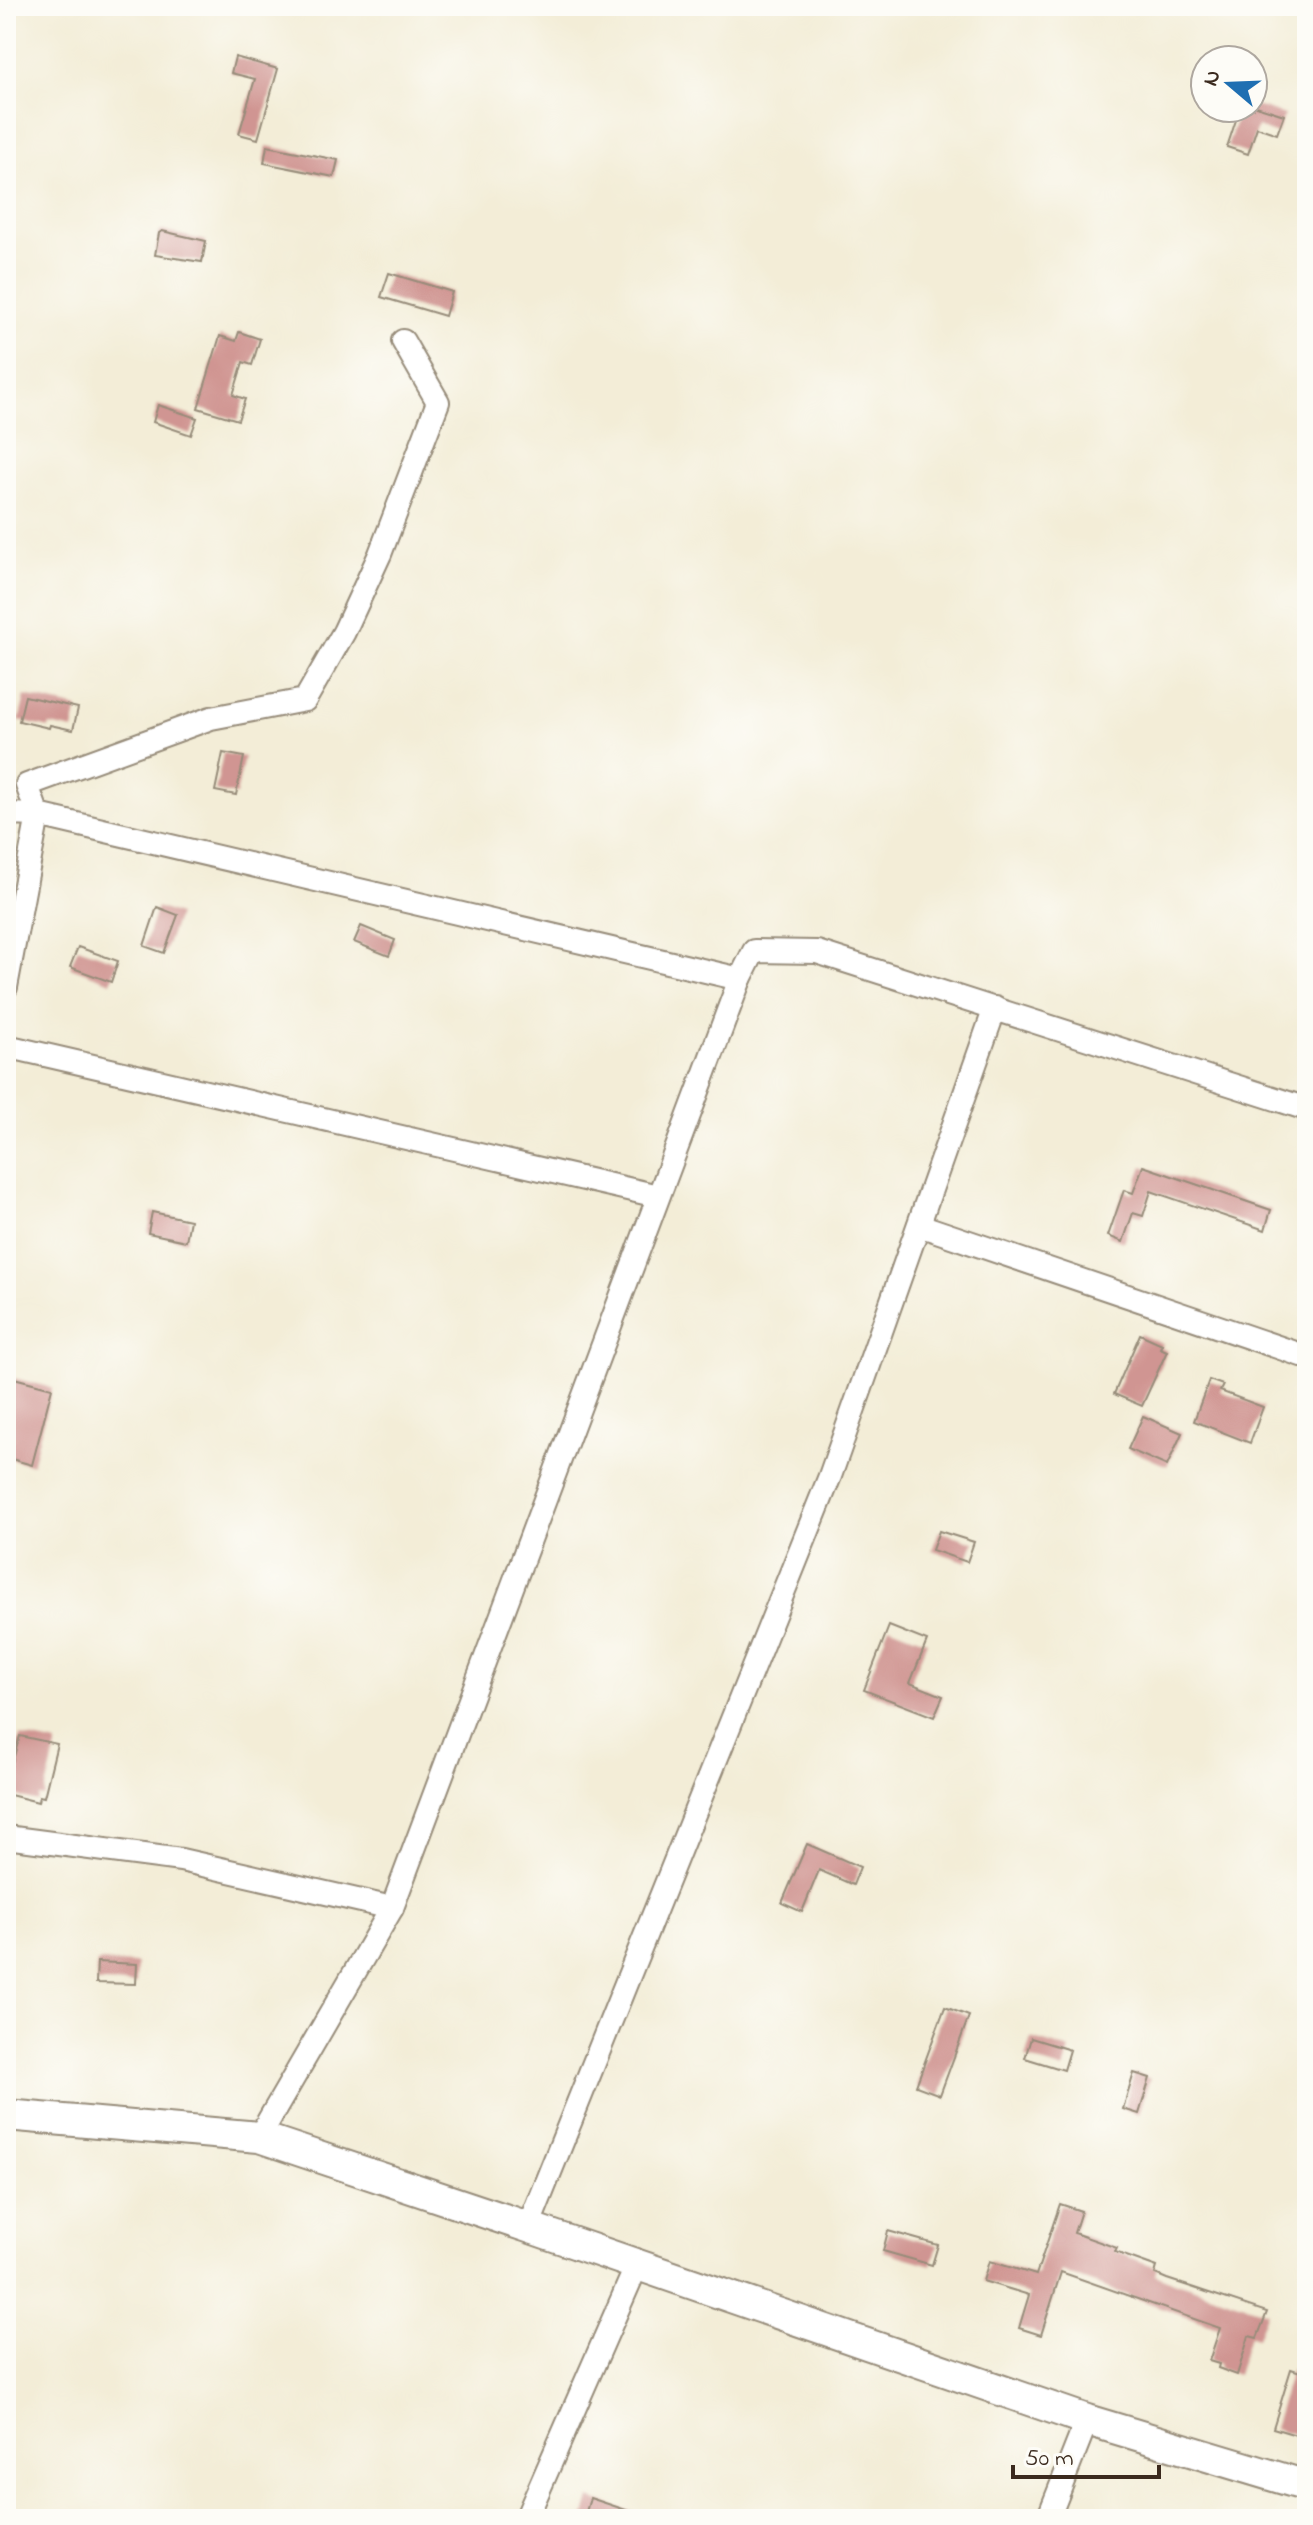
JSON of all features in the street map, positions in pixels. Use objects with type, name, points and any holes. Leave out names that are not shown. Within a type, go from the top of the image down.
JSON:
[{"type":"street","points":[[6,987],[38,815],[27,785],[211,718],[305,700],[344,632],[380,554],[438,402],[403,341]]},
{"type":"street","points":[[6,814],[38,815],[740,979]]},
{"type":"street","points":[[259,2137],[392,1908],[740,979],[754,951],[817,952],[1307,1109]]},
{"type":"street","points":[[528,2227],[830,1476],[995,1008]]},
{"type":"street","points":[[6,1046],[658,1196]]},
{"type":"street","points":[[919,1225],[1307,1357]]},
{"type":"street","points":[[6,1837],[181,1860],[392,1908]]},
{"type":"street","points":[[6,2115],[259,2137],[1087,2420],[1307,2486]]},
{"type":"street","points":[[526,2519],[637,2265]]},
{"type":"street","points":[[1048,2519],[1087,2420]]},
{"type":"building","points":[[235,57],[278,69],[258,139],[239,134],[255,79],[231,73]]},
{"type":"building","points":[[1269,110],[1284,115],[1277,134],[1257,127],[1248,154],[1227,147],[1235,124],[1269,124]]},
{"type":"building","points":[[267,146],[338,160],[334,177],[264,163]]},
{"type":"building","points":[[162,231],[206,241],[202,262],[155,255]]},
{"type":"building","points":[[389,273],[452,292],[445,316],[381,297]]},
{"type":"building","points":[[239,332],[260,339],[252,365],[243,362],[233,395],[245,399],[238,420],[198,408],[220,336],[236,341]]},
{"type":"building","points":[[158,405],[197,418],[191,435],[153,422]]},
{"type":"building","points":[[25,696],[78,708],[73,730],[19,721]]},
{"type":"building","points":[[223,753],[244,757],[236,795],[215,791]]},
{"type":"building","points":[[157,907],[178,915],[164,953],[144,946]]},
{"type":"building","points":[[361,926],[395,940],[389,956],[354,942]]},
{"type":"building","points":[[78,947],[118,961],[111,982],[70,967]]},
{"type":"building","points":[[1143,1166],[1271,1210],[1265,1230],[1151,1191],[1143,1216],[1133,1213],[1123,1242],[1108,1236],[1124,1190],[1133,1193]]},
{"type":"building","points":[[152,1212],[190,1220],[186,1241],[148,1233]]},
{"type":"building","points":[[1140,1334],[1162,1344],[1160,1348],[1167,1351],[1142,1406],[1114,1394]]},
{"type":"building","points":[[14,1378],[52,1388],[32,1465],[8,1458],[11,1446],[6,1444],[6,1422]]},
{"type":"building","points":[[1209,1380],[1223,1385],[1220,1391],[1263,1407],[1250,1443],[1194,1421]]},
{"type":"building","points":[[1143,1416],[1182,1433],[1167,1466],[1128,1449]]},
{"type":"building","points":[[939,1531],[974,1542],[967,1562],[932,1550]]},
{"type":"building","points":[[889,1626],[927,1641],[910,1683],[943,1696],[934,1717],[864,1690]]},
{"type":"building","points":[[20,1736],[57,1744],[44,1797],[39,1796],[38,1802],[6,1794],[6,1783]]},
{"type":"building","points":[[807,1844],[860,1867],[853,1885],[819,1870],[802,1912],[782,1903]]},
{"type":"building","points":[[97,1962],[137,1964],[136,1984],[96,1983]]},
{"type":"building","points":[[945,2007],[969,2016],[940,2095],[916,2086]]},
{"type":"building","points":[[1031,2038],[1070,2050],[1064,2070],[1025,2058]]},
{"type":"building","points":[[1134,2073],[1150,2078],[1139,2114],[1123,2109]]},
{"type":"building","points":[[1060,2204],[1081,2211],[1074,2233],[1117,2248],[1115,2252],[1157,2267],[1155,2274],[1167,2279],[1267,2312],[1257,2338],[1249,2336],[1237,2375],[1209,2361],[1220,2328],[1061,2272],[1041,2335],[1019,2328],[1029,2295],[983,2281],[989,2261],[1036,2275]]},
{"type":"building","points":[[888,2231],[938,2245],[932,2265],[883,2251]]},
{"type":"building","points":[[1291,2369],[1307,2374],[1307,2397],[1296,2435],[1273,2428]]},
{"type":"building","points":[[590,2498],[644,2516],[644,2519],[584,2519]]}]
